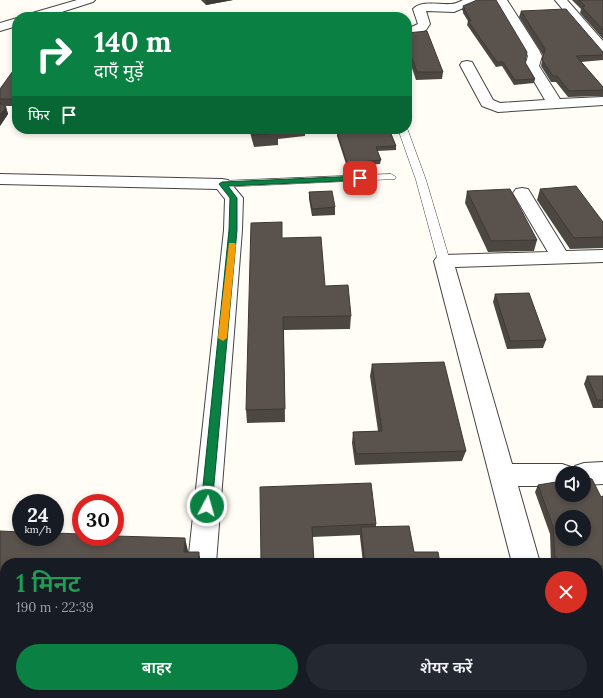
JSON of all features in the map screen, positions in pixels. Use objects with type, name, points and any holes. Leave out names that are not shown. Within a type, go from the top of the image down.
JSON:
[{"type":"street","points":[[49,12],[89,0]]},
{"type":"street","points":[[412,32],[424,24],[419,9],[422,7],[454,8],[472,0]]},
{"type":"street","points":[[501,0],[532,50],[535,56],[532,66],[555,104]]},
{"type":"street","points":[[561,0],[603,49]]},
{"type":"street","points":[[0,27],[12,23]]},
{"type":"street","points":[[467,65],[487,103],[498,108],[603,101]]},
{"type":"street","points":[[0,179],[222,184],[234,198],[233,230],[202,558]]},
{"type":"street","points":[[522,193],[561,258]]},
{"type":"street","points":[[525,558],[444,261],[603,256]]},
{"type":"street","points":[[591,474],[603,473]]},
{"type":"street","points":[[502,475],[555,475]]},
{"type":"lane","points":[[405,134],[421,180],[444,261]]},
{"type":"lane","points":[[222,184],[391,177]]},
{"type":"building","points":[[477,0],[496,0],[527,52],[525,62],[535,79],[515,80],[503,62],[497,62],[468,21],[471,21],[463,6]]},
{"type":"building","points":[[579,0],[603,0],[603,30],[582,7],[585,6]]},
{"type":"building","points":[[566,9],[603,52],[603,55],[576,56],[603,87],[603,90],[569,91],[557,76],[553,76],[542,60],[545,49],[521,11]]},
{"type":"building","points":[[427,31],[443,72],[417,72],[412,58],[412,32]]},
{"type":"building","points":[[12,72],[12,99],[0,99],[0,89]]},
{"type":"building","points":[[0,103],[6,107],[0,115]]},
{"type":"building","points":[[338,134],[391,134],[396,146],[376,147],[381,160],[347,163]]},
{"type":"building","points":[[576,186],[603,222],[603,237],[574,238],[540,189]]},
{"type":"building","points":[[510,189],[537,240],[491,241],[467,191]]},
{"type":"building","points":[[332,191],[335,207],[312,209],[309,192]]},
{"type":"building","points":[[282,222],[282,238],[321,237],[325,286],[348,285],[351,316],[283,317],[285,409],[246,410],[251,223]]},
{"type":"building","points":[[529,293],[546,340],[510,341],[495,294]]},
{"type":"building","points":[[444,362],[466,451],[356,454],[353,432],[382,431],[372,364]]},
{"type":"building","points":[[587,376],[603,376],[603,400],[597,400]]},
{"type":"building","points":[[592,479],[601,497],[603,496],[603,558],[555,558],[553,527],[538,485],[555,482],[555,502],[591,502]]},
{"type":"building","points":[[371,483],[376,524],[312,527],[314,558],[261,558],[260,487]]},
{"type":"building","points":[[409,526],[414,552],[438,552],[439,558],[364,558],[361,527]]},
{"type":"building","points":[[0,531],[12,532],[12,546],[64,546],[64,533],[72,534],[72,546],[124,546],[124,536],[185,538],[184,552],[199,552],[198,558],[0,558]]},
{"type":"slow traffic","points":[[223,338],[232,245]]},
{"type":"route","points":[[207,506],[233,230],[234,198],[222,184],[360,178]]}]
